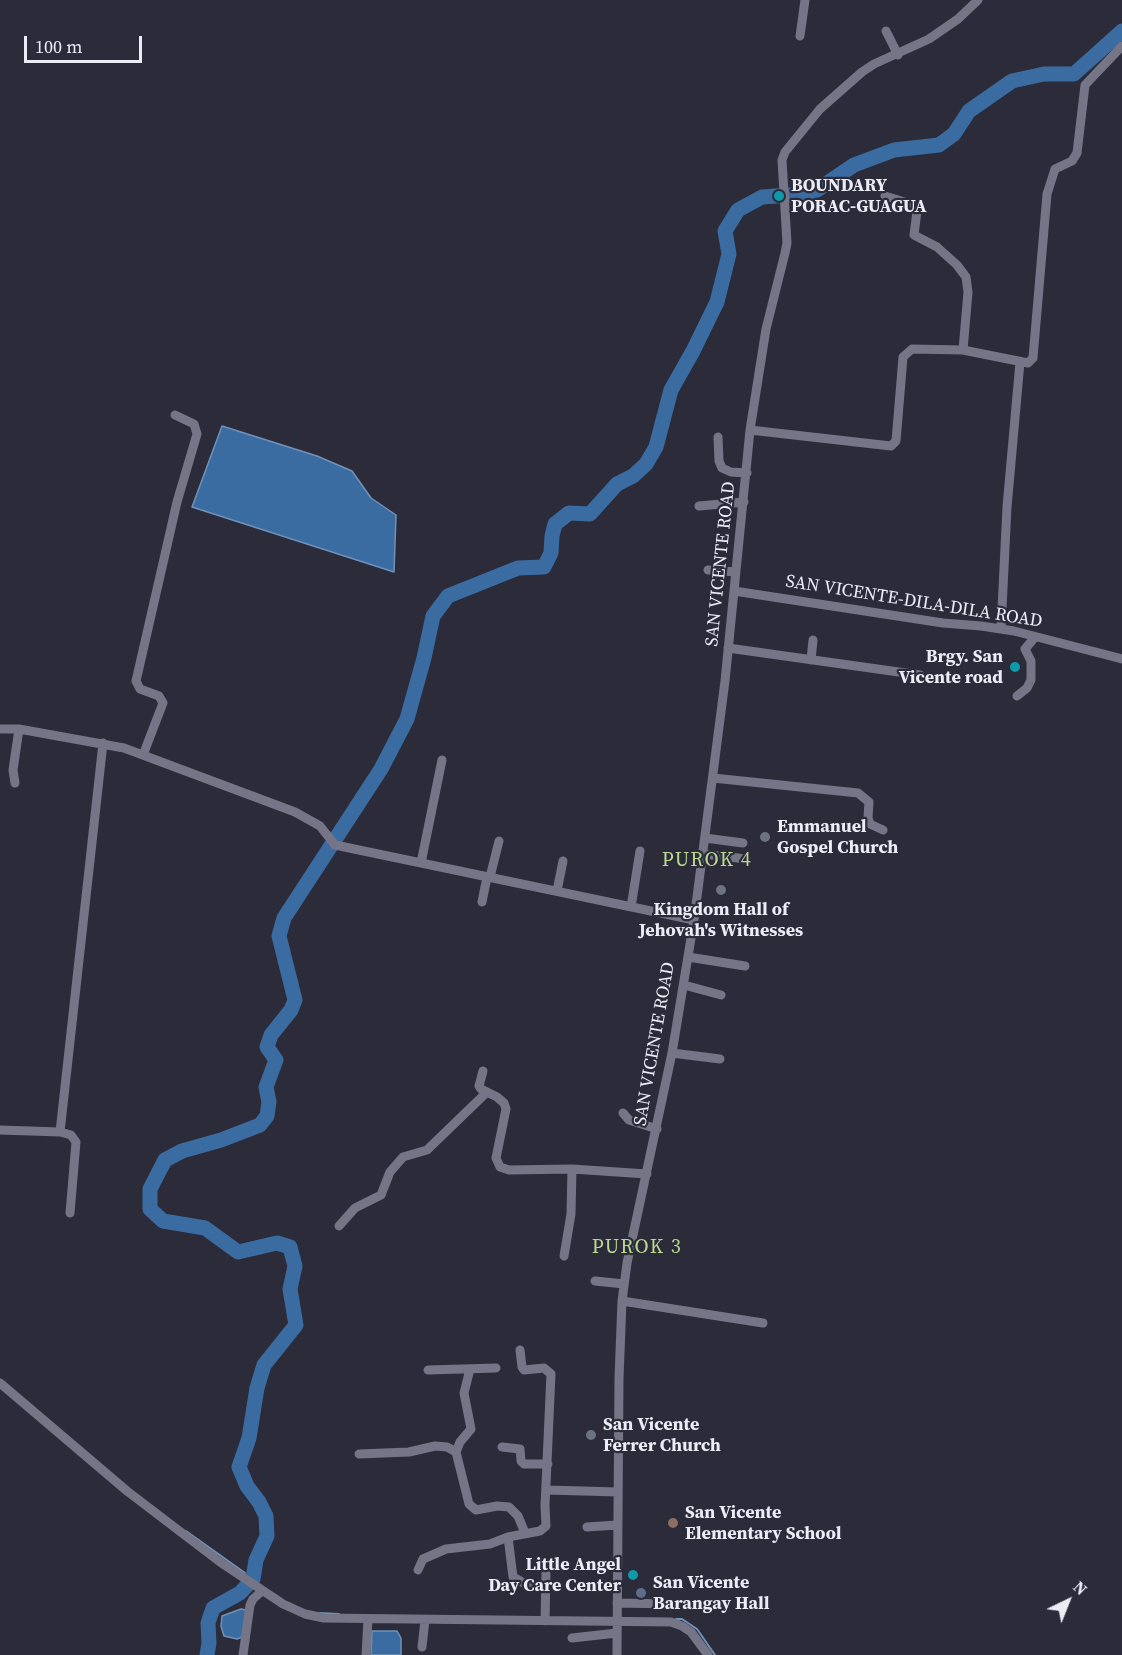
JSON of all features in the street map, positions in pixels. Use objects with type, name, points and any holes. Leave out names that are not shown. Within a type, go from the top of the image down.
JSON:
[{"type":"street","points":[[800,36],[805,0]]},
{"type":"street","name":"SAN VICENTE ROAD","points":[[617,1655],[619,1378],[622,1301],[672,1053],[694,920],[728,648],[750,430],[766,329],[785,254],[782,160],[785,152],[820,109],[867,68],[929,39],[958,19],[978,0]]},
{"type":"street","points":[[886,31],[898,55]]},
{"type":"street","points":[[750,430],[891,446],[896,441],[903,357],[912,349],[963,350],[1028,363],[1033,358],[1047,195],[1057,167],[1072,161],[1077,153],[1086,85],[1122,46]]},
{"type":"street","points":[[885,196],[915,207],[917,212],[914,235],[937,247],[957,265],[966,277],[968,292],[963,350]]},
{"type":"street","points":[[1001,629],[1007,507],[1020,362]]},
{"type":"street","points":[[143,755],[163,703],[159,696],[140,689],[135,684],[177,502],[197,434],[194,424],[175,414]]},
{"type":"street","points":[[718,437],[719,461],[722,468],[731,472],[747,473]]},
{"type":"street","points":[[699,506],[744,502]]},
{"type":"street","points":[[708,570],[736,572]]},
{"type":"street","name":"SAN VICENTE-DILA-DILA ROAD","points":[[734,591],[943,623],[1001,629],[1122,658]]},
{"type":"street","points":[[1017,696],[1027,688],[1031,680],[1031,661],[1025,649],[1035,637]]},
{"type":"street","points":[[811,660],[813,640]]},
{"type":"street","points":[[728,648],[920,675]]},
{"type":"street","points":[[0,729],[19,729],[124,748],[295,813],[320,826],[335,845],[694,920]]},
{"type":"street","points":[[15,783],[13,770],[19,729]]},
{"type":"street","points":[[60,1132],[103,743]]},
{"type":"street","points":[[421,863],[442,760]]},
{"type":"street","points":[[713,778],[858,793],[869,802],[870,824],[883,831]]},
{"type":"street","points":[[705,838],[743,843]]},
{"type":"street","points":[[482,902],[499,841]]},
{"type":"street","points":[[632,907],[640,851]]},
{"type":"street","points":[[703,854],[746,859]]},
{"type":"street","points":[[557,891],[563,861]]},
{"type":"street","points":[[688,957],[745,966]]},
{"type":"street","points":[[684,985],[721,995]]},
{"type":"street","points":[[672,1053],[720,1059]]},
{"type":"street","points":[[483,1071],[479,1086],[486,1093],[497,1097],[504,1103],[506,1109],[496,1158],[499,1166],[509,1170],[572,1169],[647,1174]]},
{"type":"street","points":[[339,1226],[355,1208],[381,1195],[390,1172],[403,1157],[428,1150],[486,1093]]},
{"type":"street","points":[[623,1113],[629,1120],[657,1129]]},
{"type":"street","points":[[0,1130],[60,1132],[71,1135],[76,1142],[70,1213]]},
{"type":"street","points":[[564,1256],[571,1214],[572,1169]]},
{"type":"street","points":[[596,1281],[624,1284]]},
{"type":"street","points":[[622,1301],[763,1323]]},
{"type":"street","points":[[418,1570],[420,1563],[428,1556],[446,1549],[490,1544],[508,1537],[540,1531],[546,1526],[551,1374],[544,1368],[524,1370],[520,1350]]},
{"type":"street","points":[[428,1370],[496,1368]]},
{"type":"street","points":[[470,1369],[464,1393],[471,1429],[459,1442],[456,1452],[470,1506],[478,1510],[509,1506],[518,1516],[525,1533]]},
{"type":"street","points":[[0,1383],[127,1491],[258,1589],[305,1614],[324,1618],[368,1619],[648,1621],[677,1624],[690,1632],[708,1655]]},
{"type":"street","points":[[359,1454],[409,1452],[435,1446],[456,1452]]},
{"type":"street","points":[[502,1447],[520,1449],[521,1461],[524,1464],[548,1464]]},
{"type":"street","points":[[547,1490],[618,1492]]},
{"type":"street","points":[[587,1527],[617,1525]]},
{"type":"street","points":[[508,1537],[513,1577],[527,1585],[546,1588]]},
{"type":"street","points":[[598,1567],[617,1568]]},
{"type":"street","points":[[545,1621],[546,1574]]},
{"type":"street","points":[[243,1655],[250,1605],[258,1589]]},
{"type":"street","points":[[617,1603],[674,1604]]},
{"type":"street","points":[[366,1655],[368,1619]]},
{"type":"street","points":[[422,1647],[425,1620]]},
{"type":"street","points":[[572,1638],[617,1633]]},
{"type":"water","points":[[222,426],[317,456],[352,471],[371,498],[396,515],[394,572],[192,507]]},
{"type":"water","points":[[241,1609],[246,1610],[242,1637],[237,1639],[224,1636],[221,1626],[222,1616]]},
{"type":"water","points":[[372,1631],[397,1631],[401,1638],[401,1655],[371,1655]]},
{"type":"waterway","points":[[207,1655],[208,1623],[213,1608],[240,1593],[253,1579],[256,1560],[267,1536],[266,1516],[247,1486],[239,1467],[249,1438],[257,1388],[264,1365],[296,1325],[290,1289],[295,1266],[290,1247],[277,1243],[238,1252],[205,1228],[163,1221],[150,1209],[150,1189],[165,1160],[182,1151],[221,1140],[260,1125],[267,1116],[269,1102],[266,1087],[276,1060],[267,1047],[271,1035],[291,1010],[295,1000],[279,936],[284,918],[381,769],[407,719],[433,616],[448,596],[518,568],[544,567],[551,553],[555,524],[569,513],[590,514],[617,484],[633,476],[646,464],[656,447],[671,390],[717,302],[729,254],[725,231],[738,210],[762,197],[803,194],[817,190],[854,165],[894,150],[939,145],[954,134],[969,111],[1012,81],[1044,74],[1074,74],[1122,31]]},
{"type":"waterway","points":[[186,1531],[245,1573]]},
{"type":"waterway","points":[[320,1613],[339,1614]]},
{"type":"waterway","points":[[676,1619],[682,1619],[697,1629],[715,1655]]},
{"type":"place","name":"BOUNDARY PORAC-GUAGUA","points":[[779,196]]},
{"type":"place","name":"Brgy. San Vicente road","points":[[1015,667]]},
{"type":"place","name":"Emmanuel Gospel Church","points":[[765,837]]},
{"type":"place","name":"Kingdom Hall of Jehovah's Witnesses","points":[[721,890]]},
{"type":"place","name":"San Vicente Ferrer Church","points":[[591,1435]]},
{"type":"place","name":"San Vicente Elementary School","points":[[673,1523]]},
{"type":"place","name":"Little Angel Day Care Center","points":[[633,1575]]},
{"type":"place","name":"San Vicente Barangay Hall","points":[[641,1593]]},
{"type":"district","name":"PUROK 4","points":[[707,861]]},
{"type":"district","name":"PUROK 3","points":[[637,1248]]}]
